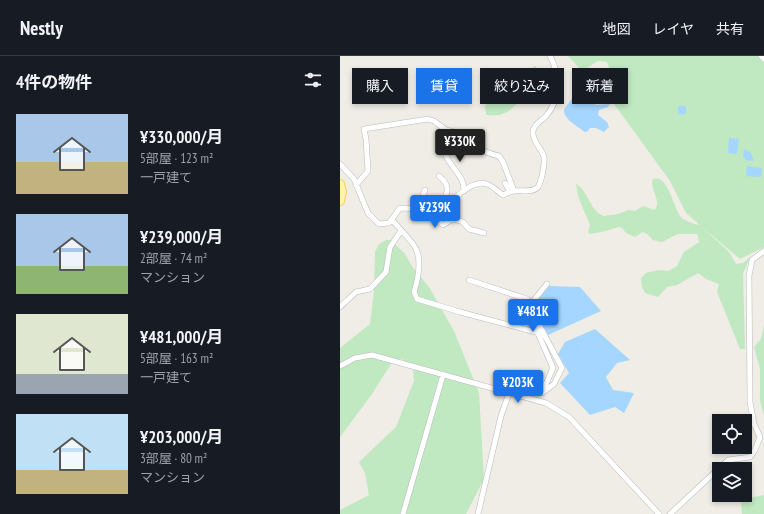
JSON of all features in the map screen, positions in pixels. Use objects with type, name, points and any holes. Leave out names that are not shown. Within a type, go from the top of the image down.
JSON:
[{"type":"main road","points":[[340,185],[342,192],[340,201]]},
{"type":"street","points":[[340,164],[350,173],[368,213],[379,224],[385,224],[392,220],[395,213],[400,208],[440,207],[464,191],[479,184],[487,184],[503,195],[512,191],[534,190],[538,188],[544,163],[544,156],[533,136],[533,132],[534,126],[547,115],[556,92],[558,78],[550,56]]},
{"type":"street","points":[[761,56],[764,59]]},
{"type":"street","points":[[356,185],[368,171],[364,129],[428,119],[434,121],[448,131],[473,137],[478,146],[485,152],[499,156],[503,162],[512,191]]},
{"type":"street","points":[[448,131],[444,148],[454,168],[461,177],[464,185],[464,191]]},
{"type":"street","points":[[439,176],[443,179],[447,187],[447,194],[443,204],[440,207],[437,220],[444,225],[451,220],[457,220],[463,222],[469,229],[484,233]]},
{"type":"street","points":[[505,183],[512,191]]},
{"type":"street","points":[[422,208],[422,198],[425,190]]},
{"type":"street","points":[[392,220],[416,248],[419,264],[418,282],[414,292],[417,299],[540,334]]},
{"type":"street","points":[[340,307],[356,292],[370,289],[386,272],[390,246],[401,231]]},
{"type":"street","points":[[670,514],[728,460],[750,457],[755,450],[760,437],[754,424],[750,402],[749,276],[752,260],[764,251]]},
{"type":"street","points":[[469,280],[527,299],[523,306],[562,368],[559,385]]},
{"type":"street","points":[[547,284],[528,306],[553,368],[546,384],[539,392],[554,384],[562,368]]},
{"type":"street","points":[[340,366],[355,358],[372,355],[546,403],[569,417],[659,514]]},
{"type":"street","points":[[403,514],[443,375]]},
{"type":"street","points":[[478,514],[501,416],[509,393]]},
{"type":"green space","points":[[568,56],[758,56],[764,63],[764,247],[740,259],[701,226],[729,252],[736,264],[743,263],[750,257],[743,274],[745,349],[740,349],[717,292],[719,284],[706,279],[698,273],[677,285],[667,287],[658,297],[645,293],[642,287],[641,278],[646,273],[658,270],[668,271],[677,266],[684,252],[699,242],[697,234],[678,234],[662,242],[653,240],[643,232],[635,237],[626,233],[619,227],[589,234],[588,231],[590,225],[578,196],[576,184],[584,191],[592,206],[599,214],[604,216],[618,214],[629,210],[635,211],[643,206],[655,210],[657,202],[652,183],[653,179],[658,179],[662,181],[670,192],[680,216],[687,221],[700,225],[686,213],[670,181],[614,104],[628,104],[628,68],[609,68],[607,62],[598,61],[587,68],[579,68]]},
{"type":"green space","points":[[487,104],[517,104],[510,110],[499,115],[486,115],[485,106]]},
{"type":"green space","points":[[386,240],[391,240],[405,254],[413,268],[429,287],[454,331],[479,393],[484,479],[466,514],[340,514],[340,510],[369,495],[365,473],[359,462],[396,427],[414,381],[413,368],[402,359],[391,364],[372,394],[340,437],[340,348],[370,324],[374,291],[375,252],[379,244]]},
{"type":"green space","points":[[764,324],[764,416],[760,400],[760,369],[754,347],[761,339]]},
{"type":"green space","points":[[764,495],[764,514],[742,514],[741,502],[752,502],[752,498]]},
{"type":"water","points":[[572,99],[572,104],[610,104],[608,107],[599,110],[598,115],[607,122],[609,127],[604,132],[596,128],[590,128],[585,132],[568,119],[564,113],[564,109]]},
{"type":"water","points":[[682,105],[687,110],[682,115],[677,110]]},
{"type":"water","points":[[729,138],[739,139],[737,154],[728,153]]},
{"type":"water","points":[[744,149],[751,153],[754,161],[745,160],[743,157]]},
{"type":"water","points":[[747,166],[762,168],[761,177],[746,176]]},
{"type":"water","points":[[549,286],[580,287],[601,311],[548,335],[533,306]]},
{"type":"water","points":[[595,329],[630,360],[617,363],[606,377],[613,390],[634,393],[624,413],[615,407],[590,415],[560,383],[569,373],[558,354],[565,342]]}]
